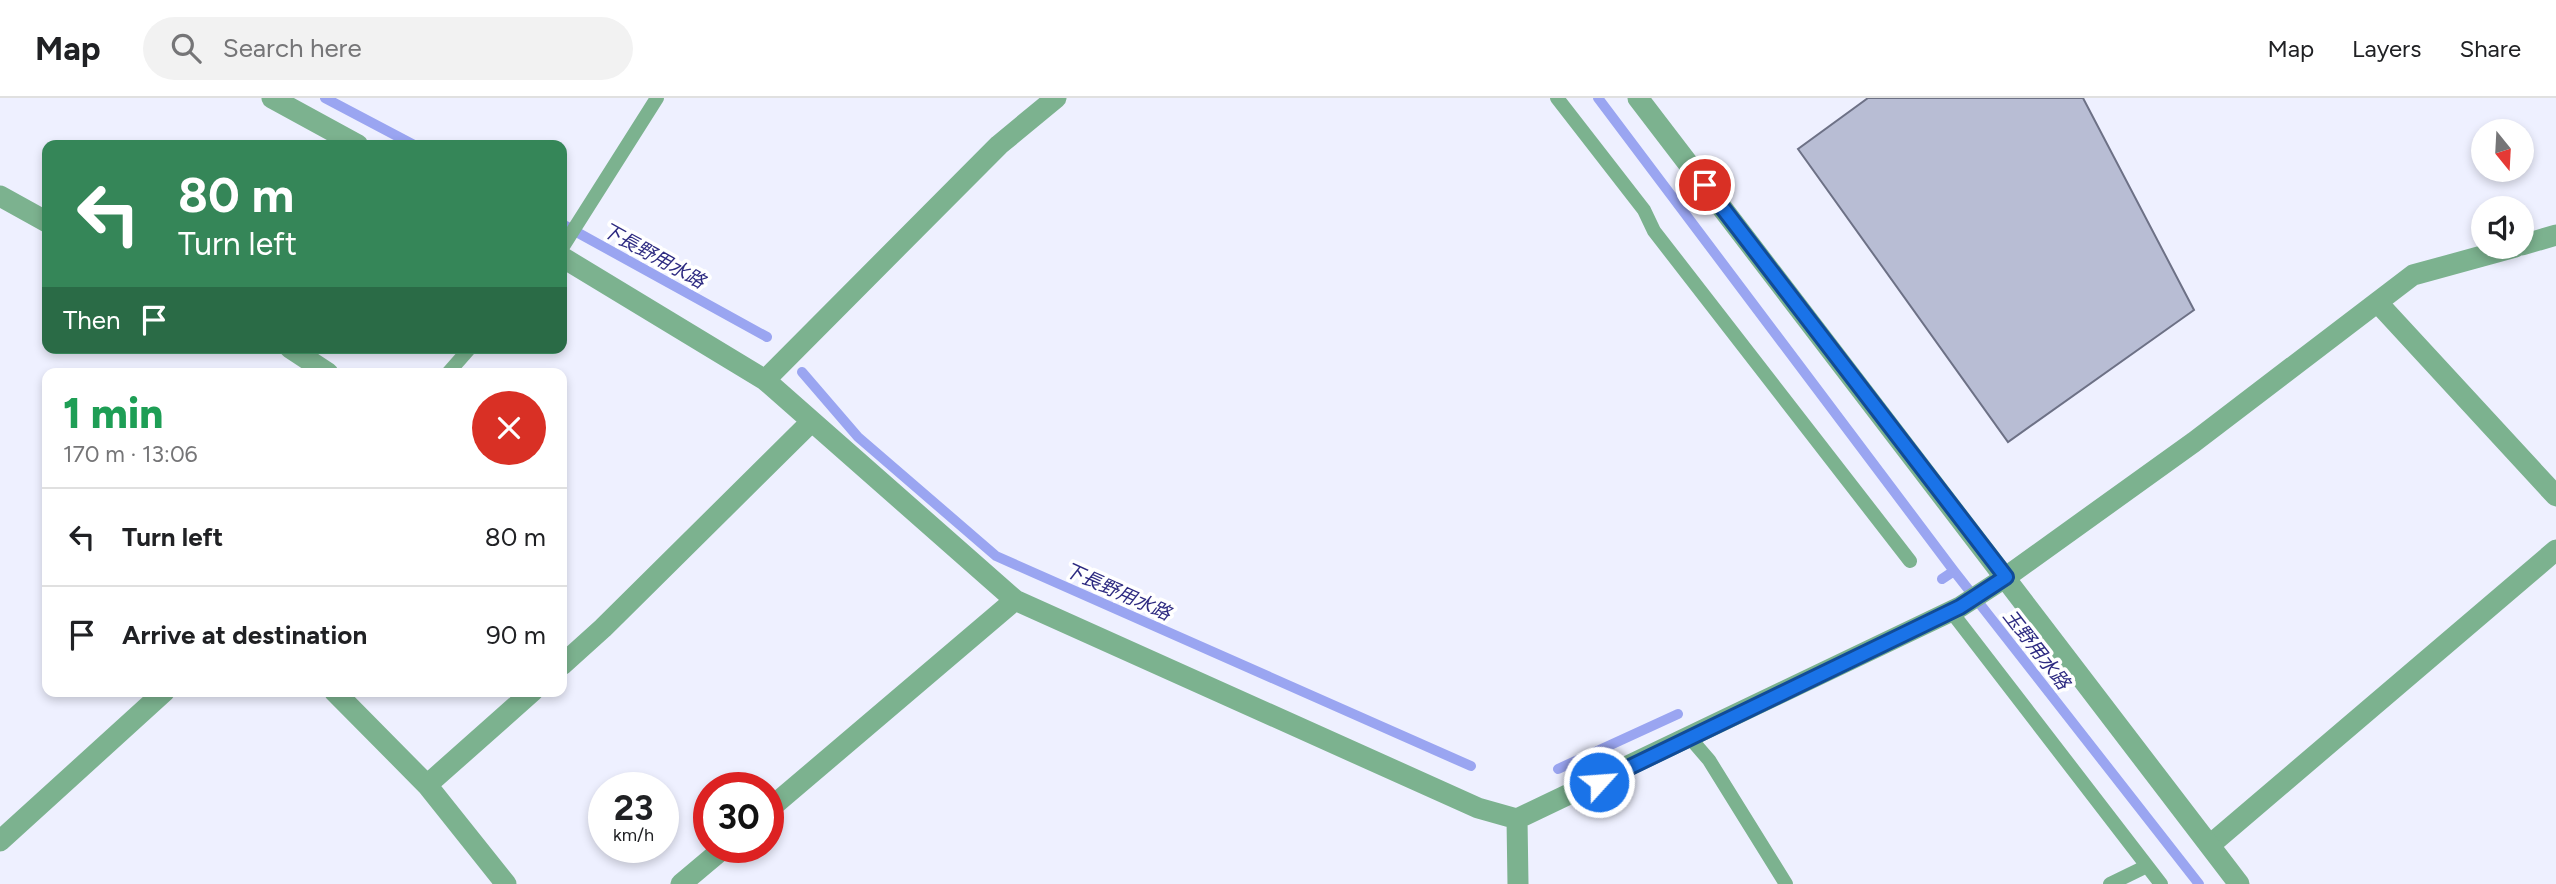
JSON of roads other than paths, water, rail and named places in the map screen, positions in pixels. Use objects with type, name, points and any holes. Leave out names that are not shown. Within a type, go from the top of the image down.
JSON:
[{"type":"street","points":[[272,98],[349,140]]},
{"type":"street","points":[[765,380],[999,145],[1056,98]]},
{"type":"street","points":[[1638,98],[1997,583],[2239,884]]},
{"type":"street","points":[[0,196],[42,219]]},
{"type":"street","points":[[2534,241],[2556,235]]},
{"type":"street","points":[[567,250],[765,380],[1014,600],[1478,808],[1517,819],[1690,738],[1955,608],[1997,583],[2194,442],[2413,275],[2471,259]]},
{"type":"street","points":[[2378,303],[2556,496]]},
{"type":"street","points":[[299,354],[320,368]]},
{"type":"street","points":[[567,660],[811,422]]},
{"type":"street","points":[[2210,845],[2556,550]]},
{"type":"street","points":[[784,796],[1014,600]]},
{"type":"street","points":[[0,841],[158,697]]},
{"type":"street","points":[[340,697],[427,785],[506,884]]},
{"type":"street","points":[[427,785],[526,697]]},
{"type":"street","points":[[1517,819],[1518,884]]},
{"type":"street","points":[[681,884],[706,863]]},
{"type":"lane","points":[[567,243],[657,98]]},
{"type":"lane","points":[[1558,98],[1644,210],[1654,231],[1910,561]]},
{"type":"lane","points":[[452,368],[465,354]]},
{"type":"lane","points":[[1955,608],[2161,884]]},
{"type":"lane","points":[[1690,738],[1709,760],[1786,884]]},
{"type":"lane","points":[[2110,884],[2147,866]]},
{"type":"waterway","name":"下長野用水路","points":[[325,98],[405,140]]},
{"type":"waterway","name":"玉野用水路","points":[[1598,98],[1954,571],[2199,884]]},
{"type":"waterway","name":"下長野用水路","points":[[567,227],[767,337]]},
{"type":"waterway","name":"下長野用水路","points":[[802,372],[858,437],[996,556],[1471,766]]},
{"type":"waterway","name":"下長野用水路","points":[[1942,579],[1954,571]]},
{"type":"waterway","name":"下長野用水路","points":[[1558,769],[1678,714]]}]
